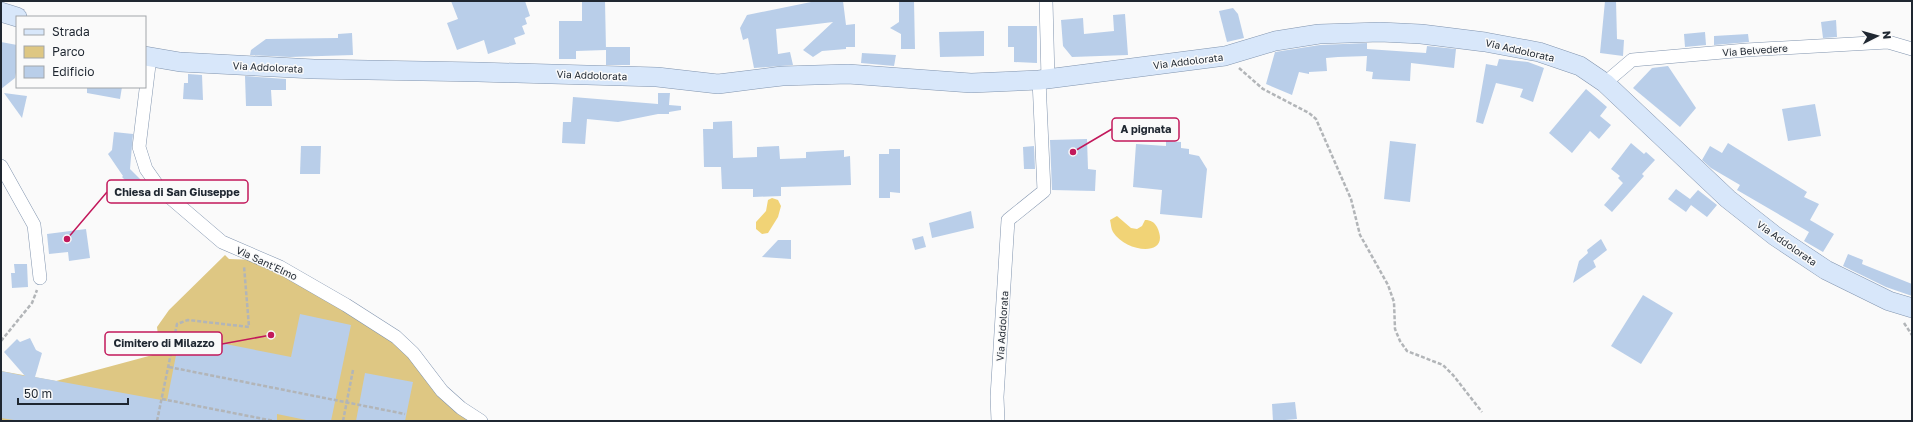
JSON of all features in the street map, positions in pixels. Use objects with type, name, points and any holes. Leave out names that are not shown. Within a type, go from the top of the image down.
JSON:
[{"type":"street","name":"Via Addolorata","points":[[998,421],[997,397],[1008,220],[1044,191],[1046,1]]},
{"type":"street","points":[[1,12],[16,17]]},
{"type":"street","name":"Via Addolorata","points":[[148,57],[180,62],[314,69],[657,77],[718,84],[782,76],[848,74],[971,83],[1044,80],[1225,56],[1275,41],[1319,34],[1380,32],[1421,34],[1485,42],[1539,52],[1580,66],[1605,84],[1728,199],[1775,236],[1826,270],[1889,301],[1912,308]]},
{"type":"street","name":"Via Belvedere","points":[[1605,84],[1632,60],[1746,50],[1888,42],[1912,49]]},
{"type":"street","name":"Via Sant'Elmo","points":[[146,77],[148,57]]},
{"type":"street","name":"Via Sant'Elmo","points":[[145,88],[139,147],[146,169],[160,189],[222,242],[280,267],[346,305],[396,337],[413,354],[442,391],[461,408],[481,421]]},
{"type":"street","points":[[1,166],[34,225],[40,278]]},
{"type":"path","points":[[1225,56],[1263,89],[1309,113],[1316,119],[1352,199],[1360,236],[1388,285],[1394,302],[1395,329],[1400,341],[1407,351],[1443,365],[1453,375],[1482,412]]},
{"type":"path","points":[[157,421],[177,324],[188,320],[249,327],[244,260],[246,253]]},
{"type":"path","points":[[1,341],[32,304],[40,278]]},
{"type":"path","points":[[169,367],[405,414]]},
{"type":"path","points":[[343,421],[353,370]]},
{"type":"path","points":[[162,399],[274,421]]},
{"type":"green space","points":[[225,255],[229,259],[255,260],[298,282],[395,342],[474,421],[1,421],[1,371],[56,381],[160,353],[157,327],[169,310]]},
{"type":"shaded area","points":[[772,198],[778,200],[781,206],[778,217],[768,233],[762,234],[756,229],[756,222],[766,211],[768,200]]},
{"type":"shaded area","points":[[1117,216],[1131,228],[1137,229],[1142,226],[1145,220],[1149,220],[1155,224],[1160,237],[1158,244],[1153,248],[1137,248],[1119,239],[1112,231],[1110,220]]},
{"type":"building","points":[[451,1],[525,1],[530,16],[525,18],[527,24],[522,26],[525,34],[514,38],[516,44],[488,54],[484,40],[457,50],[447,23],[458,19]]},
{"type":"building","points":[[582,1],[605,1],[606,50],[576,51],[576,59],[559,59],[559,21],[582,21]]},
{"type":"building","points":[[816,1],[843,1],[846,25],[855,24],[855,47],[822,51],[813,57],[803,50],[833,22],[776,29],[778,54],[790,52],[793,65],[754,68],[748,38],[743,40],[740,28],[747,15]]},
{"type":"building","points":[[899,1],[914,1],[915,49],[901,49],[901,34],[890,28],[899,22]]},
{"type":"building","points":[[1605,1],[1616,1],[1617,39],[1624,40],[1623,56],[1600,53]]},
{"type":"building","points":[[1233,8],[1238,14],[1244,38],[1227,42],[1219,11]]},
{"type":"building","points":[[1125,14],[1128,55],[1072,57],[1063,46],[1061,20],[1083,18],[1084,34],[1114,31],[1113,15]]},
{"type":"building","points":[[1836,20],[1837,37],[1823,38],[1821,22]]},
{"type":"building","points":[[1008,26],[1037,26],[1037,63],[1014,62],[1014,47],[1008,47]]},
{"type":"building","points":[[984,31],[984,56],[940,57],[939,32]]},
{"type":"building","points":[[1705,32],[1706,45],[1685,47],[1684,34]]},
{"type":"building","points":[[352,33],[353,55],[290,57],[250,55],[251,50],[266,39],[338,38],[338,34]]},
{"type":"building","points":[[1748,34],[1749,42],[1714,45],[1714,36]]},
{"type":"building","points":[[1,42],[16,45],[16,72],[15,78],[1,89]]},
{"type":"building","points":[[1367,43],[1367,49],[1426,53],[1427,46],[1456,49],[1454,68],[1411,63],[1410,81],[1372,79],[1373,72],[1366,71],[1367,56],[1326,58],[1327,71],[1309,72],[1309,74],[1299,72],[1292,95],[1266,84],[1275,52],[1320,45]]},
{"type":"building","points":[[606,47],[630,47],[630,65],[606,65]]},
{"type":"building","points":[[862,53],[896,55],[894,66],[861,63]]},
{"type":"building","points":[[1499,59],[1528,62],[1544,68],[1533,102],[1520,97],[1523,89],[1496,83],[1483,124],[1476,122],[1486,64],[1497,66]]},
{"type":"building","points":[[1668,66],[1696,108],[1680,127],[1633,88],[1652,68]]},
{"type":"building","points":[[188,74],[202,75],[203,100],[183,99],[184,83],[188,83]]},
{"type":"building","points":[[245,76],[286,79],[286,90],[271,90],[272,106],[246,106]]},
{"type":"building","points":[[87,88],[122,88],[120,99],[87,93]]},
{"type":"building","points":[[1586,89],[1607,107],[1600,116],[1611,125],[1599,139],[1590,131],[1572,153],[1549,133]]},
{"type":"building","points":[[4,93],[27,96],[22,118]]},
{"type":"building","points":[[658,93],[670,93],[669,105],[681,106],[681,110],[669,112],[669,114],[658,114],[618,122],[587,119],[585,144],[562,143],[563,122],[571,122],[573,97],[658,104]]},
{"type":"building","points":[[1815,104],[1821,136],[1788,141],[1782,109]]},
{"type":"building","points":[[732,121],[733,158],[757,157],[757,147],[779,146],[780,159],[806,158],[806,152],[844,150],[844,157],[850,156],[851,185],[781,187],[781,196],[753,197],[753,189],[722,189],[721,167],[704,167],[703,129],[713,129],[713,122]]},
{"type":"building","points":[[114,132],[133,134],[130,169],[147,186],[139,194],[122,177],[123,176],[108,154],[112,150]]},
{"type":"building","points":[[1087,139],[1088,169],[1096,170],[1095,191],[1052,190],[1050,140]]},
{"type":"building","points":[[1166,141],[1181,142],[1181,148],[1189,149],[1189,154],[1199,156],[1207,169],[1202,218],[1160,214],[1162,190],[1133,187],[1136,144],[1166,146]]},
{"type":"building","points":[[1390,141],[1416,144],[1410,202],[1384,199]]},
{"type":"building","points":[[1631,143],[1644,154],[1646,152],[1655,160],[1642,174],[1644,176],[1612,212],[1604,205],[1623,183],[1618,178],[1620,176],[1611,169]]},
{"type":"building","points":[[1728,143],[1807,192],[1804,197],[1819,204],[1810,220],[1834,234],[1823,252],[1804,241],[1809,232],[1737,190],[1740,185],[1711,168],[1702,160],[1710,146],[1722,153]]},
{"type":"building","points":[[301,146],[321,146],[320,174],[300,174]]},
{"type":"building","points":[[1034,146],[1035,169],[1024,169],[1023,147]]},
{"type":"building","points":[[889,149],[900,149],[900,193],[890,192],[890,198],[879,198],[879,154],[889,154]]},
{"type":"building","points":[[1676,189],[1690,199],[1698,190],[1717,205],[1707,217],[1691,205],[1686,212],[1668,199]]},
{"type":"building","points":[[971,211],[974,228],[932,238],[929,223]]},
{"type":"building","points":[[86,229],[90,258],[69,261],[68,252],[49,254],[47,234]]},
{"type":"building","points":[[923,236],[926,247],[915,250],[912,239]]},
{"type":"building","points":[[1601,239],[1607,250],[1593,261],[1596,267],[1573,283],[1579,261],[1588,253],[1587,250]]},
{"type":"building","points":[[778,240],[791,240],[791,259],[762,257]]},
{"type":"building","points":[[1848,254],[1863,260],[1862,264],[1912,284],[1912,296],[1886,287],[1843,266]]},
{"type":"building","points":[[14,264],[27,264],[28,287],[12,288],[11,273],[15,273]]},
{"type":"building","points":[[1643,295],[1673,313],[1641,364],[1611,346]]},
{"type":"building","points":[[300,314],[351,325],[331,421],[311,421],[277,414],[277,421],[20,421],[1,418],[1,371],[25,376],[4,352],[17,339],[20,342],[30,338],[36,350],[42,353],[35,377],[167,401],[180,335],[291,357]]},
{"type":"building","points":[[365,373],[413,382],[405,421],[356,421]]},
{"type":"building","points":[[1295,402],[1297,419],[1273,421],[1272,404]]},
{"type":"place","name":"A pignata","points":[[1073,152]]},
{"type":"place","name":"Chiesa di San Giuseppe","points":[[67,239]]},
{"type":"place","name":"Cimitero di Milazzo","points":[[271,335]]}]
